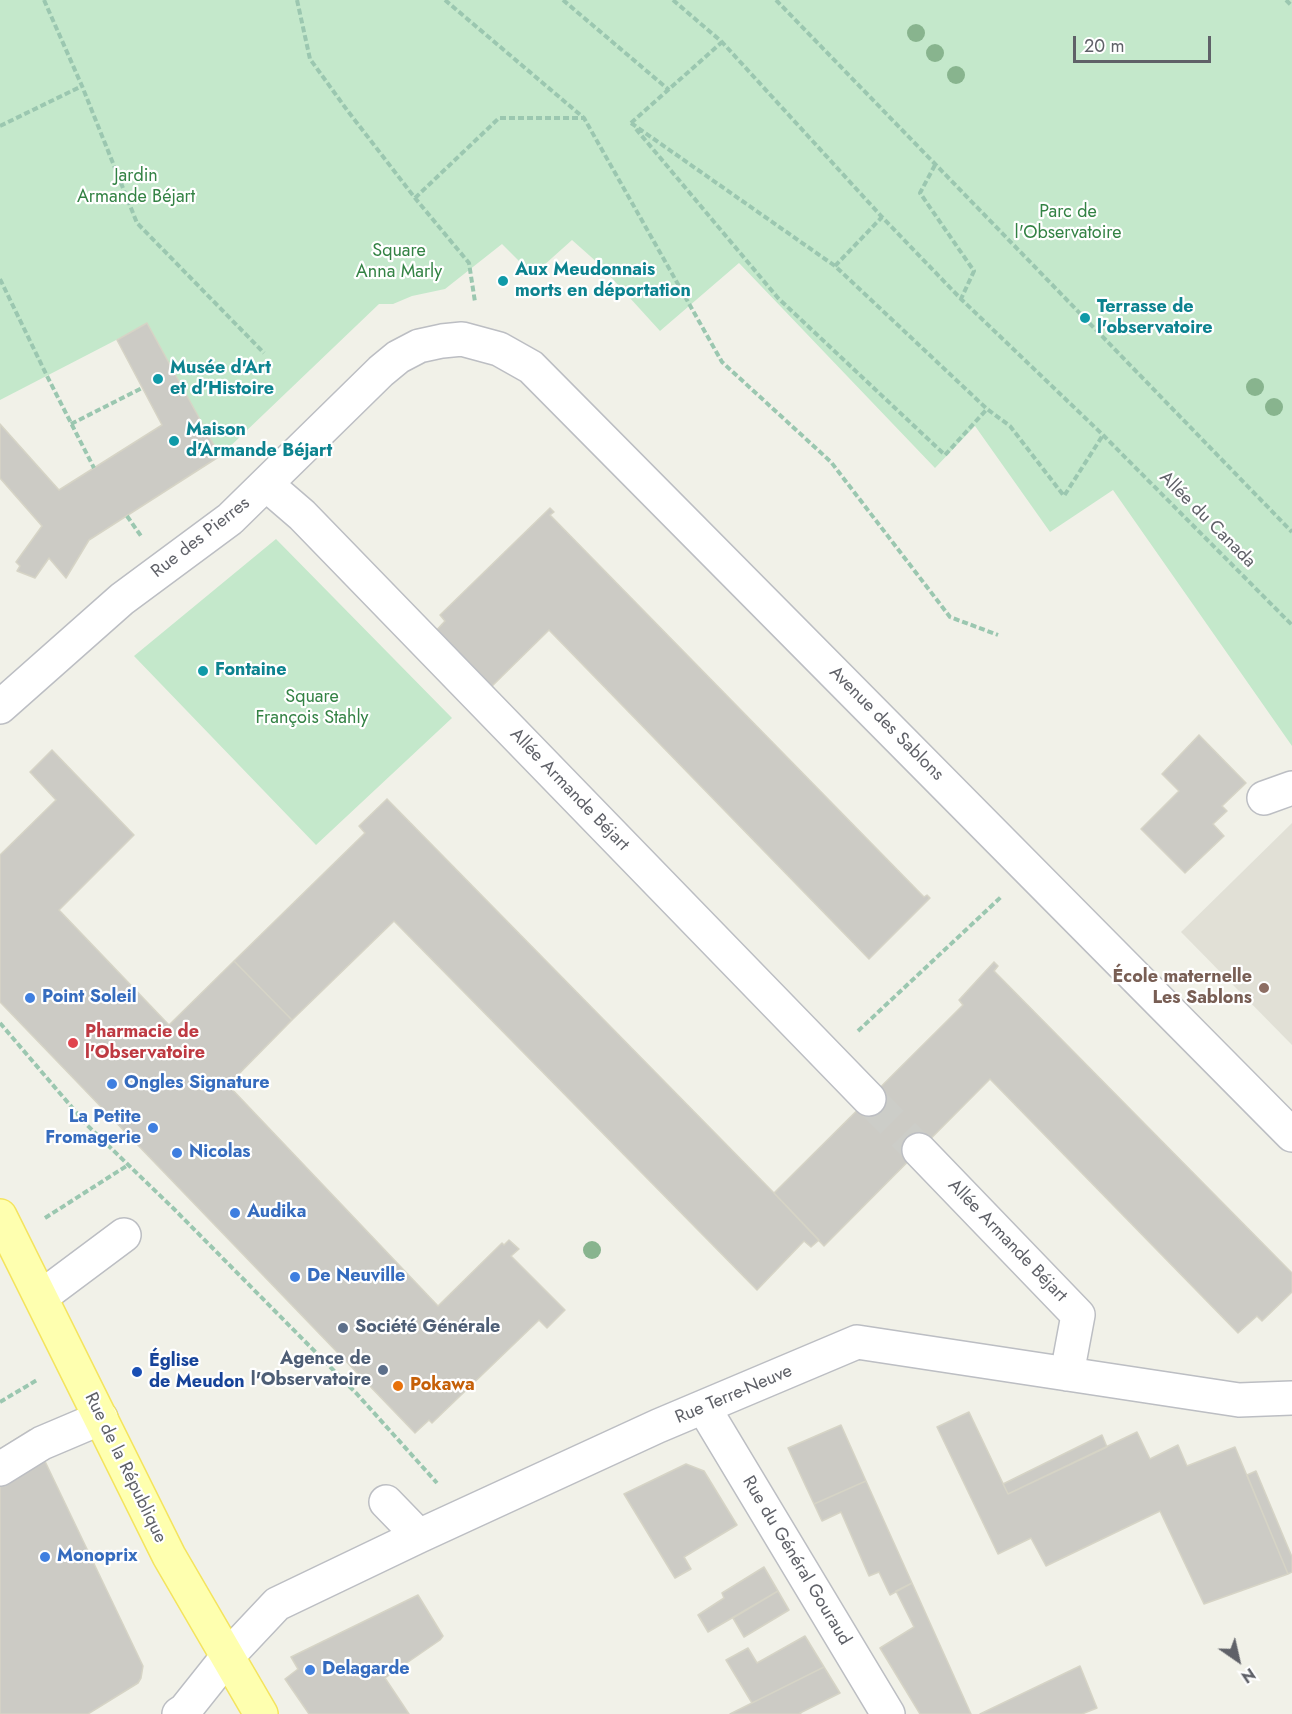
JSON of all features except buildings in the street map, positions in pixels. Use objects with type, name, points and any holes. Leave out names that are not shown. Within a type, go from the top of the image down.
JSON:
[{"type":"main road","name":"Rue de la République","points":[[6,1228],[169,1556],[261,1714]]},
{"type":"street","name":"Rue des Pierres","points":[[0,707],[122,599],[230,519],[398,357],[418,346],[462,339]]},
{"type":"street","name":"Avenue des Sablons","points":[[462,339],[499,349],[531,367],[1292,1135]]},
{"type":"street","name":"Allée Armande Béjart","points":[[267,484],[310,523],[869,1099]]},
{"type":"street","name":"Allée Armande Béjart","points":[[919,1150],[1078,1316],[1067,1374]]},
{"type":"street","points":[[41,1297],[124,1235]]},
{"type":"street","name":"Rue Terre-Neuve","points":[[179,1714],[185,1710],[228,1656],[277,1604],[658,1426],[857,1342],[1239,1400],[1292,1398]]},
{"type":"street","name":"Rue du Général Gouraud","points":[[704,1408],[888,1714]]},
{"type":"street","points":[[0,1469],[42,1443],[101,1418]]},
{"type":"street","points":[[386,1502],[419,1536]]},
{"type":"path","points":[[44,0],[82,86],[137,223],[264,353]]},
{"type":"path","points":[[297,0],[310,59],[415,198],[469,263],[476,300],[462,339]]},
{"type":"path","points":[[445,0],[584,118],[722,362],[831,462],[950,616],[998,634]]},
{"type":"path","points":[[563,0],[669,90]]},
{"type":"path","name":"Allée du Canada","points":[[673,0],[722,42],[882,217],[961,298],[1103,435],[1292,625]]},
{"type":"path","points":[[776,0],[1292,532]]},
{"type":"path","points":[[1286,0],[1292,6]]},
{"type":"path","points":[[631,123],[722,42]]},
{"type":"path","points":[[0,126],[82,86]]},
{"type":"path","points":[[415,198],[499,118],[584,118]]},
{"type":"path","points":[[631,123],[835,266],[987,409],[1010,426],[1064,496],[1103,435]]},
{"type":"path","points":[[631,123],[778,298],[945,455],[987,409]]},
{"type":"path","points":[[935,165],[920,193],[974,271],[961,298]]},
{"type":"path","points":[[835,266],[882,217]]},
{"type":"path","points":[[0,279],[94,468]]},
{"type":"path","points":[[71,424],[142,388]]},
{"type":"path","points":[[867,1023],[1030,870]]},
{"type":"path","points":[[0,1023],[87,1125],[357,1394],[466,1515]]},
{"type":"path","points":[[6,1228],[128,1165]]},
{"type":"shaded area","name":"École maternelle Les Sablons","points":[[1292,823],[1292,1045],[1181,932]]},
{"type":"green space","name":"Parc de l'Observatoire","points":[[0,0],[1292,0],[1292,746],[1113,490],[1050,532],[975,426],[935,468],[739,263],[660,331],[599,264],[572,240],[533,275],[502,244],[445,289],[412,296],[393,304],[379,304],[220,456],[147,324],[0,400]]},
{"type":"green space","name":"Square François Stahly","points":[[276,539],[452,718],[316,845],[134,656]]},
{"type":"tunnel","points":[[869,1099],[919,1150]]},
{"type":"place","name":"Aux Meudonnais morts en déportation","points":[[503,281]]},
{"type":"place","name":"Terrasse de l'observatoire","points":[[1085,318]]},
{"type":"place","name":"Musée d'Art et d'Histoire","points":[[158,379]]},
{"type":"place","name":"Maison d'Armande Béjart","points":[[174,441]]},
{"type":"place","name":"Fontaine","points":[[203,671]]},
{"type":"place","name":"École maternelle Les Sablons","points":[[1264,988]]},
{"type":"place","name":"Point Soleil","points":[[30,998]]},
{"type":"place","name":"Pharmacie de l'Observatoire","points":[[73,1043]]},
{"type":"place","name":"Ongles Signature","points":[[112,1084]]},
{"type":"place","name":"La Petite Fromagerie","points":[[153,1128]]},
{"type":"place","name":"Nicolas","points":[[177,1153]]},
{"type":"place","name":"Audika","points":[[235,1213]]},
{"type":"place","name":"De Neuville","points":[[295,1277]]},
{"type":"place","name":"Société Générale","points":[[343,1328]]},
{"type":"place","name":"Agence de l'Observatoire","points":[[383,1370]]},
{"type":"place","name":"Église de Meudon","points":[[137,1372]]},
{"type":"place","name":"Pokawa","points":[[398,1386]]},
{"type":"place","name":"Monoprix","points":[[45,1557]]},
{"type":"place","name":"Delagarde","points":[[310,1670]]},
{"type":"park label","name":"Jardin Armande Béjart","points":[[136,187]]},
{"type":"park label","name":"Square Anna Marly","points":[[399,262]]}]
